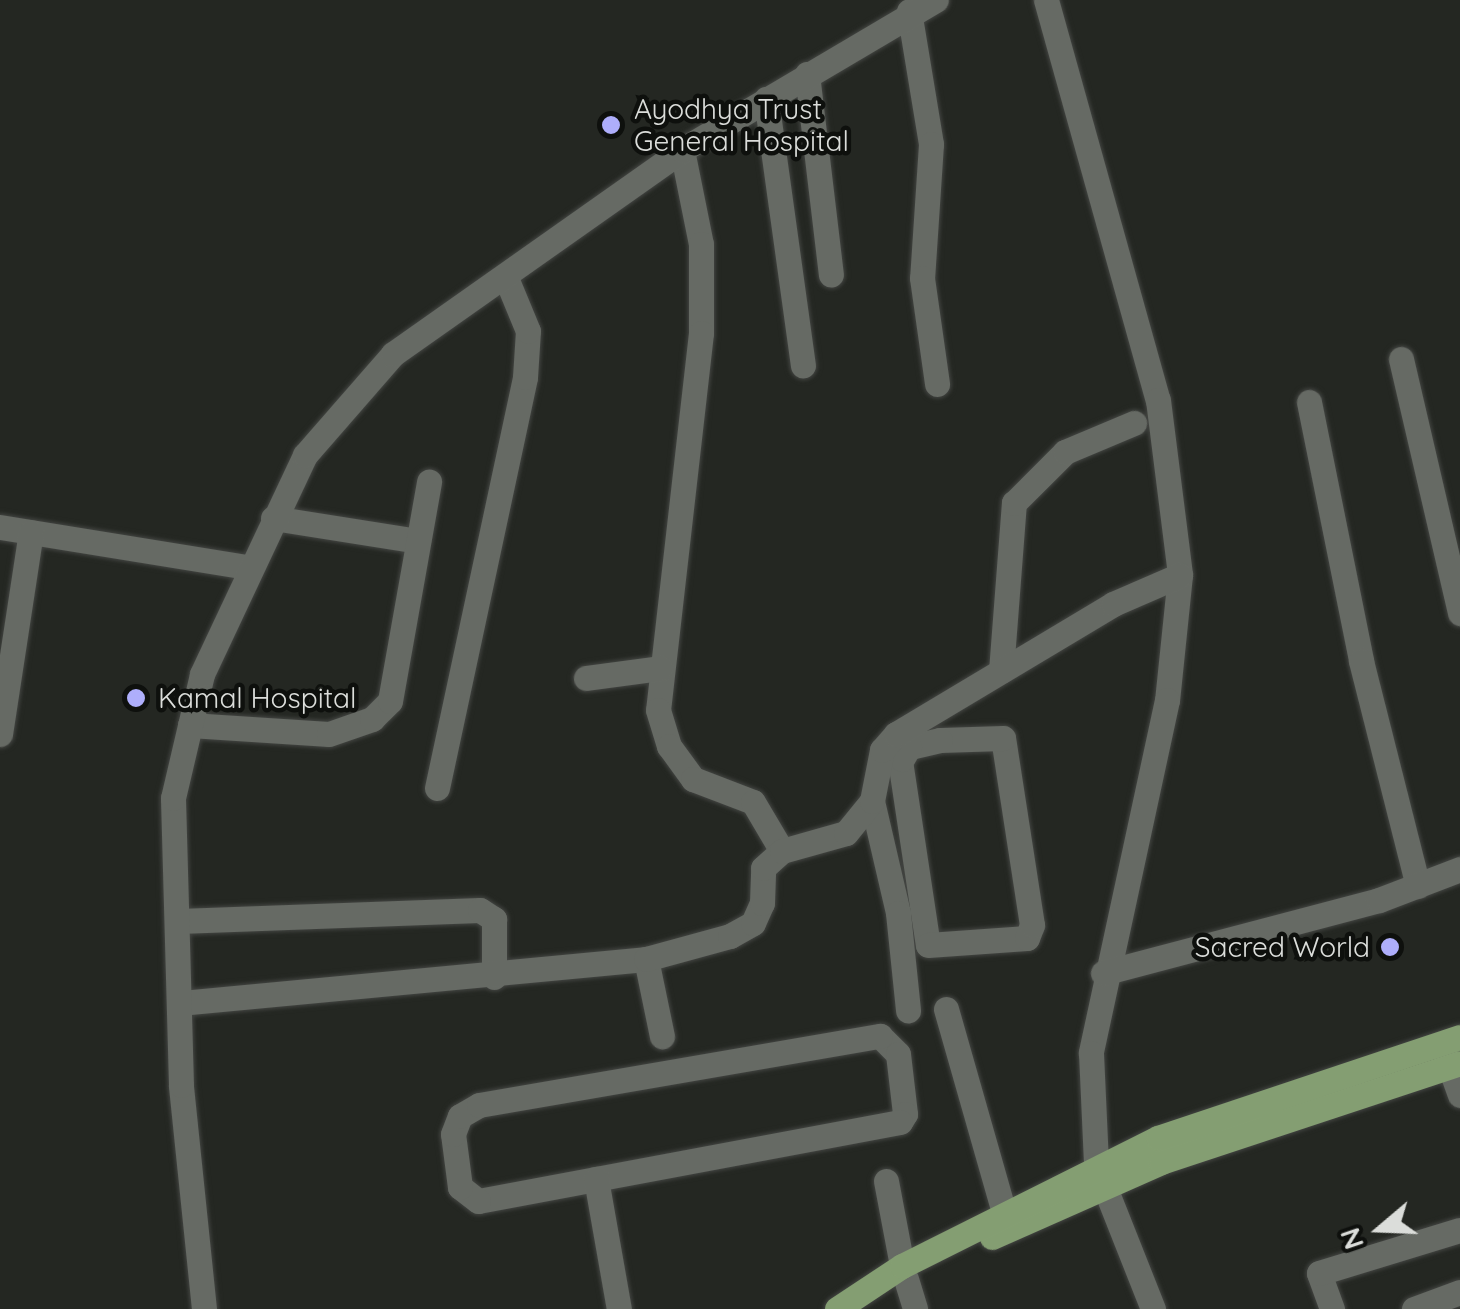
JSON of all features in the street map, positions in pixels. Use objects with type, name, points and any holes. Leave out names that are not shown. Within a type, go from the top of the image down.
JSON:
[{"type":"main road","points":[[837,1309],[1004,1212],[1453,1052]]},
{"type":"main road","points":[[856,1309],[904,1272],[1100,1175]]},
{"type":"street","points":[[204,1309],[181,1085],[173,798],[202,674],[248,567],[306,455],[394,354],[682,150],[909,11],[936,0]]},
{"type":"street","points":[[1046,0],[1158,400],[1180,576],[1167,700],[1103,973],[1091,1053],[1100,1175],[1153,1309]]},
{"type":"street","points":[[909,11],[923,63],[931,144],[922,278],[938,384]]},
{"type":"street","points":[[806,74],[830,275]]},
{"type":"street","points":[[766,99],[803,365]]},
{"type":"street","points":[[682,150],[701,244],[701,333],[658,710],[669,746],[693,779],[752,802],[782,851]]},
{"type":"street","points":[[436,788],[525,377],[528,331],[506,278]]},
{"type":"street","points":[[1400,358],[1460,613]]},
{"type":"street","points":[[1309,402],[1360,661],[1418,886]]},
{"type":"street","points":[[1001,671],[1014,503],[1065,452],[1134,423]]},
{"type":"street","points":[[190,725],[329,734],[372,719],[390,701],[429,481]]},
{"type":"street","points":[[273,518],[418,541]]},
{"type":"street","points":[[0,527],[248,567]]},
{"type":"street","points":[[0,734],[6,654],[32,532]]},
{"type":"street","points":[[908,1010],[898,914],[872,800],[882,750],[896,734],[1113,604],[1180,576]]},
{"type":"street","points":[[586,678],[660,668]]},
{"type":"street","points":[[896,734],[928,945],[1026,938],[1032,925],[1003,738],[940,740],[909,747],[902,759]]},
{"type":"street","points":[[180,1003],[494,977],[646,959],[753,922],[762,903],[763,868],[782,851],[846,833],[872,800]]},
{"type":"street","points":[[1103,973],[1418,886],[1460,869]]},
{"type":"street","points":[[179,921],[480,910],[494,918],[494,977]]},
{"type":"street","points":[[646,959],[662,1036]]},
{"type":"street","points":[[946,1009],[1004,1212]]},
{"type":"street","points":[[880,1036],[898,1054],[905,1114],[900,1122],[596,1178],[478,1201],[467,1196],[453,1134],[460,1116],[480,1105],[880,1036]]},
{"type":"street","points":[[1453,1052],[1460,1095]]},
{"type":"street","points":[[596,1178],[612,1308]]},
{"type":"street","points":[[886,1181],[915,1309]]},
{"type":"street","points":[[1332,1309],[1319,1273],[1460,1230]]},
{"type":"street","points":[[1414,1309],[1460,1292]]},
{"type":"place","name":"Ayodhya Trust General Hospital","points":[[611,125]]},
{"type":"place","name":"Kamal Hospital","points":[[136,698]]},
{"type":"place","name":"Sacred World","points":[[1390,947]]}]
